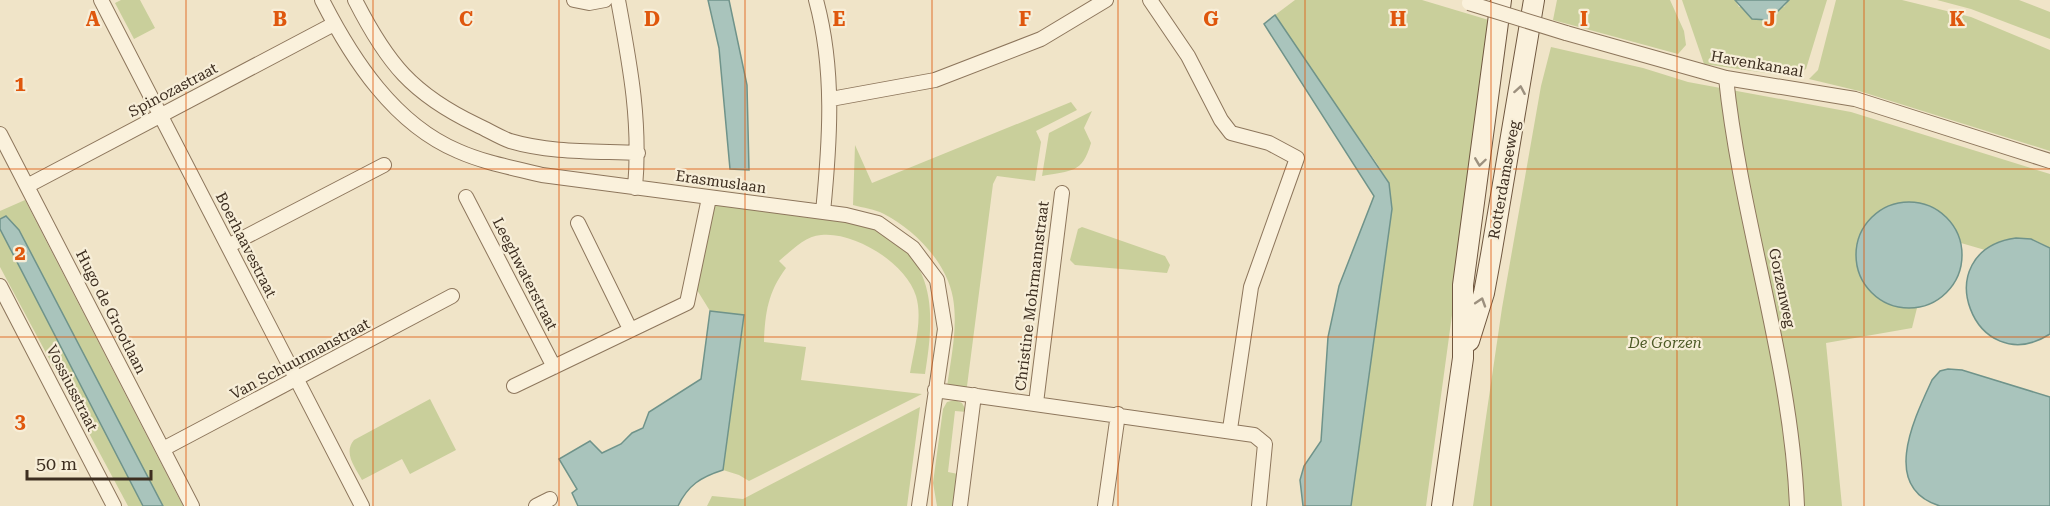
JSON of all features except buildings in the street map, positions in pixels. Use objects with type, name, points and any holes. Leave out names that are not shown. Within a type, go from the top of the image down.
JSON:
[{"type":"main road","name":"Rotterdamseweg","points":[[1442,506],[1463,358],[1463,285],[1501,0]]},
{"type":"main road","name":"Rotterdamseweg","points":[[1463,358],[1484,294],[1534,0]]},
{"type":"street","name":"Boerhaavestraat","points":[[101,0],[362,506]]},
{"type":"street","name":"Erasmuslaan","points":[[322,0],[334,24],[369,78],[394,107],[456,151],[495,164],[542,175],[823,212],[878,223],[913,248],[937,280],[945,329],[919,506]]},
{"type":"street","points":[[355,0],[382,49],[424,95],[444,109],[510,141],[560,150],[638,153]]},
{"type":"street","points":[[574,0],[589,3],[605,0]]},
{"type":"street","points":[[618,0],[636,101],[638,153],[635,188]]},
{"type":"street","points":[[816,0],[821,18],[831,99],[823,212]]},
{"type":"street","points":[[831,99],[935,80],[1041,39],[1106,0]]},
{"type":"street","points":[[1150,0],[1188,56],[1221,120],[1231,133],[1269,143],[1297,158],[1251,287],[1230,429]]},
{"type":"street","name":"Havenkanaal","points":[[1464,2],[1726,78],[1855,99],[2050,160]]},
{"type":"street","name":"Spinozastraat","points":[[27,186],[334,24]]},
{"type":"street","name":"Gorzenweg","points":[[1726,78],[1731,128],[1780,362],[1797,506]]},
{"type":"street","name":"Hugo de Grootlaan","points":[[0,134],[192,506]]},
{"type":"street","points":[[228,246],[384,165]]},
{"type":"street","name":"Christine Mohrmannstraat","points":[[1036,403],[1062,193]]},
{"type":"street","name":"Leeghwaterstraat","points":[[466,197],[554,367]]},
{"type":"street","points":[[514,386],[687,303],[709,198]]},
{"type":"street","points":[[578,223],[630,329]]},
{"type":"street","name":"Vossiusstraat","points":[[0,286],[114,506]]},
{"type":"street","name":"Van Schuurmanstraat","points":[[163,449],[452,296]]},
{"type":"street","name":"Christine Mohrmannstraat","points":[[935,390],[1230,429],[1254,435],[1265,444],[1259,506]]},
{"type":"street","points":[[960,506],[974,395]]},
{"type":"street","points":[[1105,506],[1118,414]]},
{"type":"street","points":[[536,506],[550,499]]},
{"type":"green space","points":[[121,0],[140,0],[155,28],[134,39],[115,3]]},
{"type":"green space","points":[[1295,0],[1422,0],[1492,21],[1426,506],[1351,506],[1392,209],[1389,183],[1275,15]]},
{"type":"green space","points":[[1557,0],[1670,0],[1684,31],[1686,45],[1678,54],[1553,20]]},
{"type":"green space","points":[[1682,0],[1735,0],[1739,7],[1784,7],[1789,0],[1827,0],[1806,69],[1797,75],[1786,76],[1704,64]]},
{"type":"green space","points":[[1836,0],[1902,0],[1971,17],[2050,50],[2050,151],[1859,91],[1809,79],[1818,70]]},
{"type":"green space","points":[[1937,0],[2019,0],[2050,12],[2050,39],[1971,9]]},
{"type":"green space","name":"De Gorzen","points":[[1551,47],[1643,68],[1688,82],[1851,112],[2050,174],[2050,248],[2034,240],[2026,239],[2000,242],[1985,250],[1961,243],[1946,217],[1928,206],[1897,204],[1878,211],[1866,225],[1859,242],[1858,261],[1863,279],[1875,294],[1893,305],[1917,308],[1912,328],[1826,343],[1842,506],[1473,506],[1502,308],[1541,86]]},
{"type":"green space","points":[[1071,102],[1077,110],[1036,131],[1041,142],[1035,181],[997,176],[993,184],[966,394],[947,387],[955,320],[950,285],[937,260],[918,238],[880,212],[853,205],[855,145],[872,183]]},
{"type":"green space","points":[[1092,111],[1084,128],[1091,143],[1084,160],[1074,169],[1042,176],[1049,133]]},
{"type":"green space","points":[[25,200],[183,506],[163,506],[19,230],[6,216],[0,219],[0,211]]},
{"type":"green space","points":[[711,204],[804,214],[854,223],[875,230],[900,244],[913,258],[919,269],[929,299],[930,337],[925,374],[910,373],[919,314],[916,296],[910,284],[902,272],[877,252],[848,238],[834,235],[809,238],[779,261],[786,268],[771,294],[765,322],[764,342],[806,347],[801,380],[922,394],[749,481],[723,470],[744,316],[710,311],[697,290]]},
{"type":"green space","points":[[1082,227],[1165,256],[1170,265],[1167,273],[1075,265],[1070,260],[1078,229]]},
{"type":"green space","points":[[0,229],[143,506],[128,506],[0,267]]},
{"type":"green space","points":[[430,399],[456,450],[410,474],[402,459],[362,480],[350,455],[354,440]]},
{"type":"green space","points":[[955,400],[962,403],[967,412],[955,411],[948,472],[958,474],[954,506],[937,506],[933,483],[943,409],[947,402]]},
{"type":"green space","points":[[920,407],[907,506],[707,506],[712,496],[743,499]]},
{"type":"water","points":[[708,0],[729,0],[747,85],[749,170],[730,169],[719,48]]},
{"type":"water","points":[[1735,0],[1789,0],[1769,20],[1752,19]]},
{"type":"water","points":[[1275,15],[1389,183],[1392,209],[1351,506],[1303,506],[1300,480],[1304,466],[1321,441],[1328,337],[1339,286],[1374,196],[1264,24]]},
{"type":"water","points":[[1909,202],[1929,206],[1947,217],[1958,235],[1962,255],[1958,275],[1947,293],[1929,304],[1909,308],[1889,304],[1871,293],[1860,275],[1856,255],[1860,235],[1871,217],[1889,206]]},
{"type":"water","points":[[6,216],[19,230],[163,506],[143,506],[0,229],[0,219]]},
{"type":"water","points":[[2016,238],[2031,239],[2050,248],[2050,334],[2023,344],[2000,341],[1982,328],[1970,309],[1967,287],[1972,265],[1988,248]]},
{"type":"water","points":[[710,311],[744,315],[723,470],[691,487],[678,506],[578,506],[572,493],[577,489],[559,459],[590,441],[602,453],[621,444],[632,433],[643,428],[649,412],[701,379]]},
{"type":"water","points":[[1962,370],[2050,397],[2050,506],[1940,506],[1922,497],[1911,484],[1906,469],[1911,432],[1932,380],[1940,371]]}]
